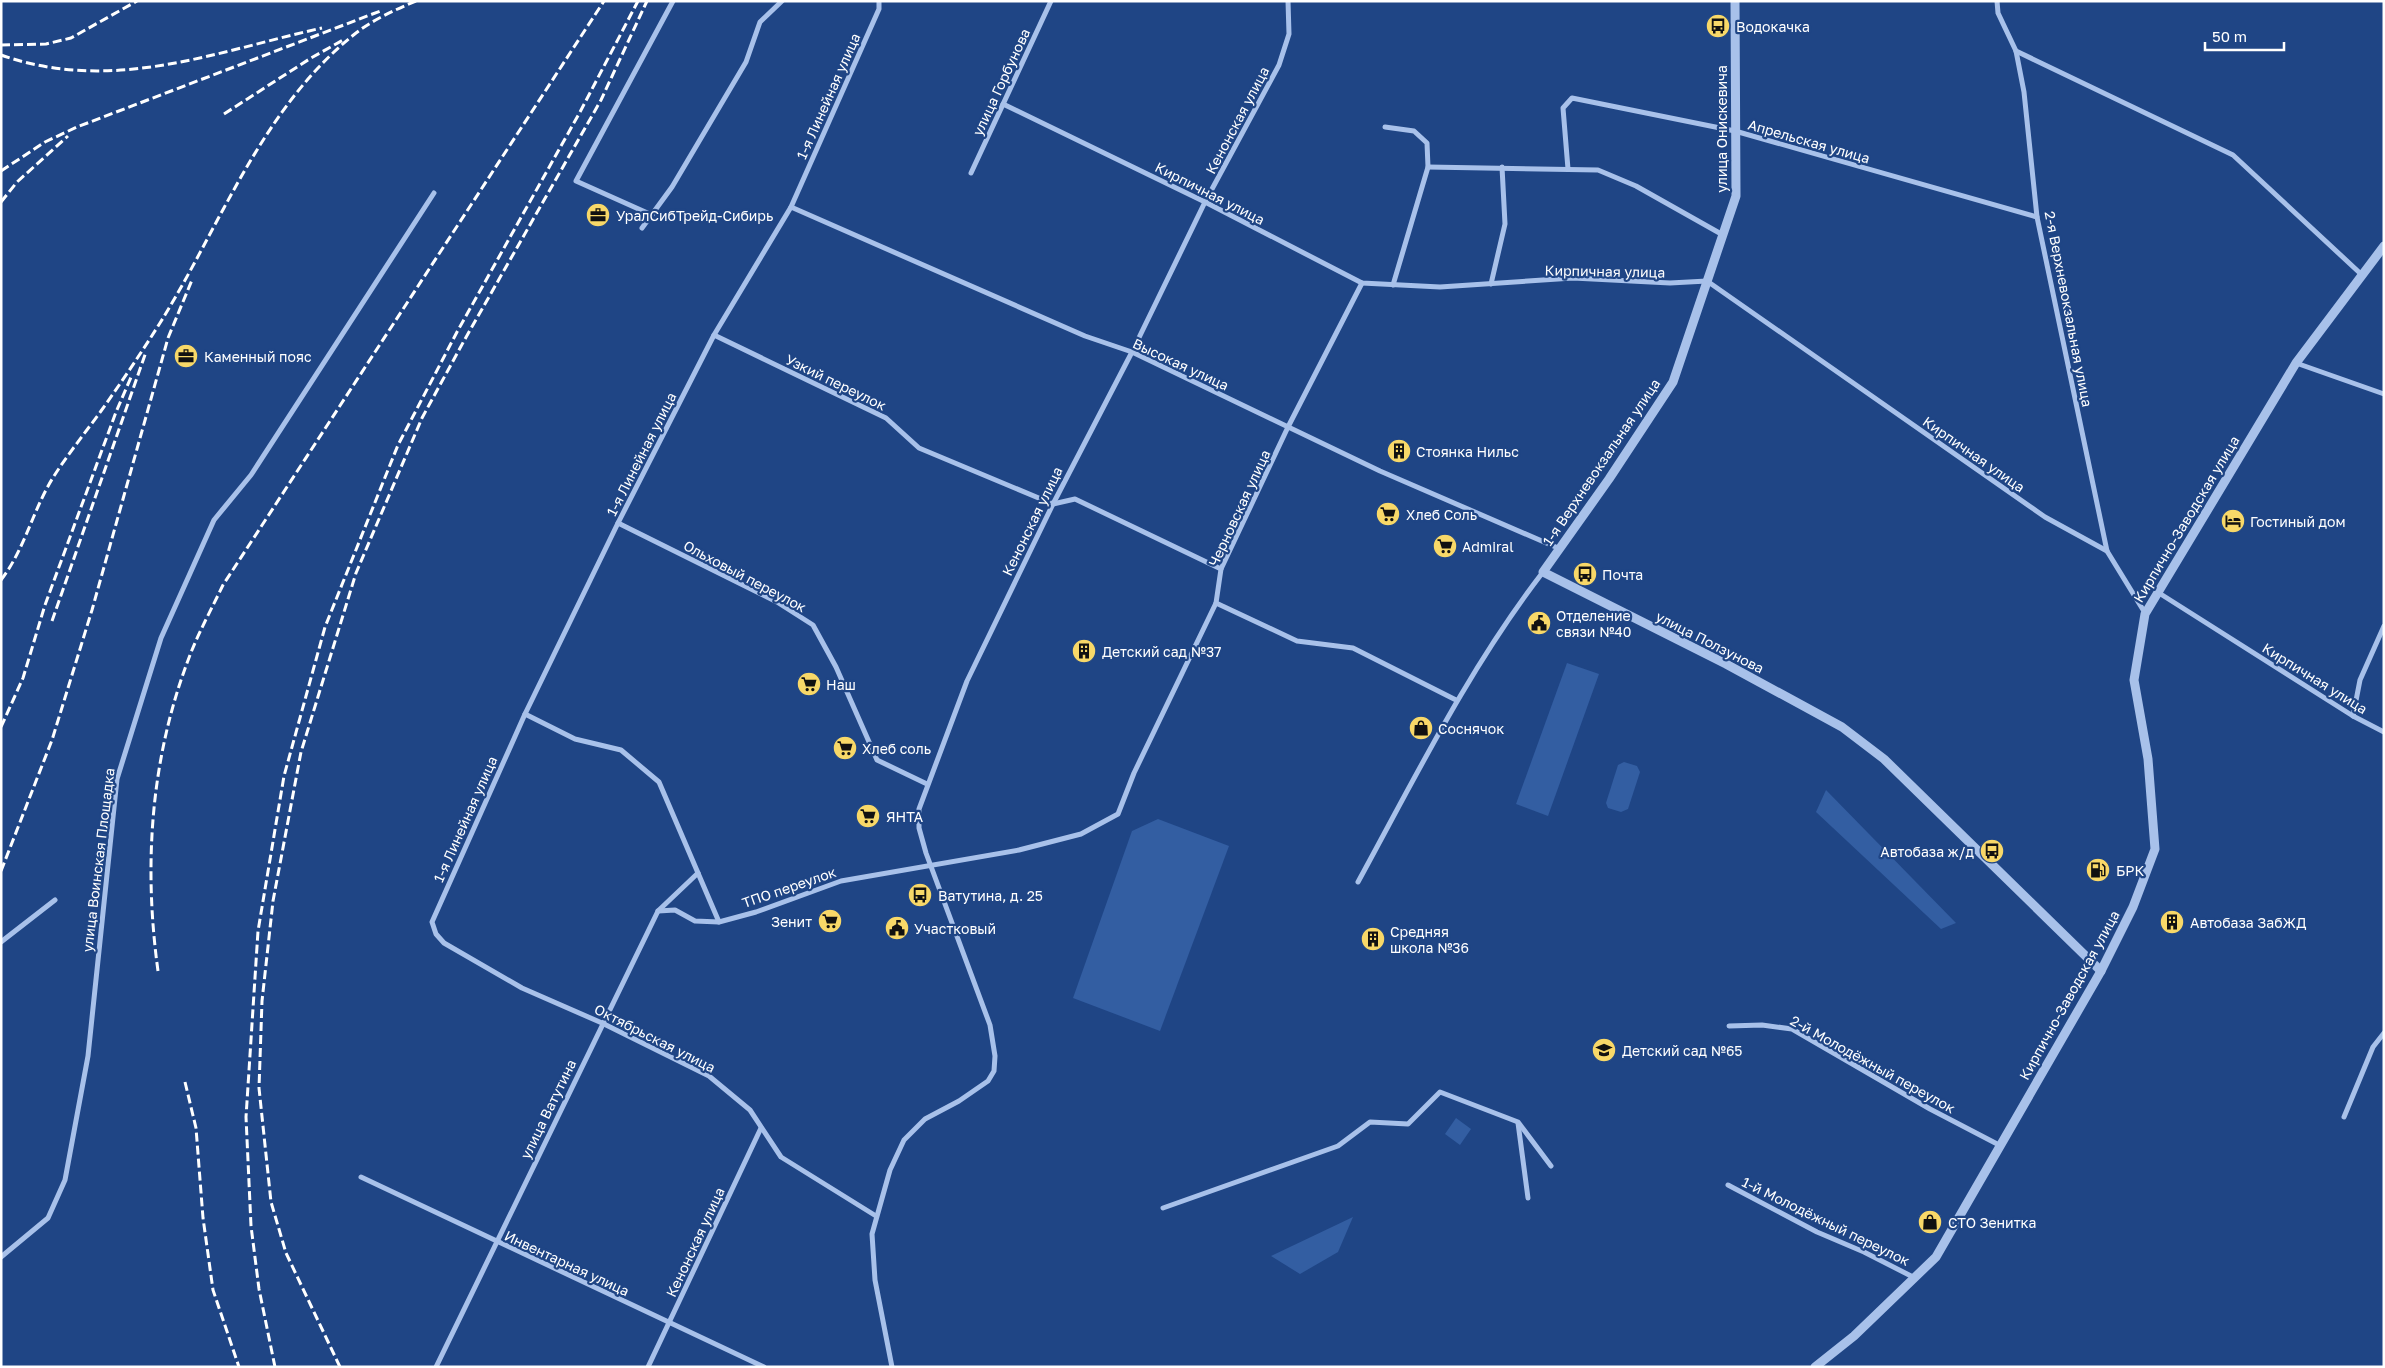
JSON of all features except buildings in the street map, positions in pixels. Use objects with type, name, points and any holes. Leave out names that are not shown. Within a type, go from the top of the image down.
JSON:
[{"type":"street","points":[[652,215],[576,180],[673,1]]},
{"type":"street","points":[[642,228],[672,187],[746,62],[760,22],[782,1]]},
{"type":"street","name":"1-я Линейная улица","points":[[432,922],[525,714],[618,523],[714,335],[791,206],[879,9],[879,1]]},
{"type":"street","name":"улица Горбунова","points":[[970,173],[1052,1]]},
{"type":"street","name":"Кенонская улица","points":[[876,1216],[890,1170],[904,1140],[925,1119],[982,1086],[994,1071],[994,1039],[990,1025],[930,864],[918,819],[927,784],[967,681],[1053,504],[1132,352],[1205,202],[1279,65],[1289,34],[1288,1]]},
{"type":"street","name":"улица Онискевича","points":[[1707,281],[1736,196],[1735,1]]},
{"type":"street","name":"2-я Верхневокзальная улица","points":[[1997,1],[1998,13],[2016,51],[2024,92],[2037,217],[2107,550],[2145,614]]},
{"type":"street","points":[[2016,51],[2233,155],[2362,275]]},
{"type":"street","name":"Апрельская улица","points":[[1568,169],[1563,108],[1572,98],[1735,132],[2037,217]]},
{"type":"street","name":"Кирпичная улица","points":[[1003,104],[1205,202],[1362,283],[1440,287],[1573,278],[1670,284],[1707,281],[2045,517],[2107,550]]},
{"type":"street","points":[[1385,127],[1414,131],[1427,143],[1428,167],[1392,284]]},
{"type":"street","points":[[1428,167],[1598,170],[1636,186],[1723,235]]},
{"type":"street","points":[[1491,284],[1504,224],[1502,167]]},
{"type":"street","name":"улица Воинская Площадка","points":[[1,1257],[48,1218],[65,1180],[88,1056],[117,778],[161,638],[214,520],[251,476],[434,193]]},
{"type":"street","name":"Высокая улица","points":[[791,206],[1085,336],[1132,352],[1380,471],[1558,548]]},
{"type":"street","name":"Кирпично-Заводская улица","points":[[1816,1367],[1854,1336],[1936,1257],[2101,971],[2133,906],[2155,849],[2148,759],[2134,680],[2145,614],[2296,363],[2384,246]]},
{"type":"street","name":"1-я Верхневокзальная улица","points":[[1543,572],[1558,548],[1609,479],[1673,382],[1707,281]]},
{"type":"street","name":"Черновская улица","points":[[1134,774],[1216,603],[1221,569],[1288,427],[1362,283]]},
{"type":"street","name":"Узкий переулок","points":[[714,335],[886,418],[919,448],[1053,504]]},
{"type":"street","points":[[2296,363],[2384,394]]},
{"type":"street","points":[[1053,504],[1075,499],[1221,569]]},
{"type":"street","name":"Ольховый переулок","points":[[618,523],[777,602],[813,625],[836,667],[877,760],[927,784]]},
{"type":"street","points":[[1358,882],[1456,700],[1498,632],[1543,572]]},
{"type":"street","name":"улица Ползунова","points":[[1543,572],[1726,664],[1842,727],[1884,759],[2101,971]]},
{"type":"street","name":"Кирпичная улица","points":[[2159,593],[2353,716],[2384,732]]},
{"type":"street","points":[[1216,603],[1297,641],[1353,648],[1456,700]]},
{"type":"street","points":[[2353,716],[2360,680],[2384,626]]},
{"type":"street","points":[[525,714],[575,739],[621,750],[659,782],[720,922]]},
{"type":"street","name":"ТПО переулок","points":[[658,911],[675,910],[696,921],[720,922],[756,912],[841,881],[1019,850],[1081,834],[1118,814],[1134,774]]},
{"type":"street","name":"улица Ватутина","points":[[436,1367],[658,911],[698,873]]},
{"type":"street","points":[[1,942],[55,900]]},
{"type":"street","name":"Октябрьская улица","points":[[432,922],[436,934],[444,943],[522,988],[602,1023],[709,1076],[750,1110],[781,1156],[876,1216]]},
{"type":"street","name":"2-й Молодёжный переулок","points":[[1729,1026],[1762,1024],[1792,1030],[1930,1109],[2001,1146]]},
{"type":"street","points":[[2344,1117],[2373,1047],[2384,1033]]},
{"type":"street","points":[[1163,1208],[1338,1146],[1370,1122],[1408,1124],[1440,1092],[1518,1122],[1551,1166]]},
{"type":"street","points":[[1518,1122],[1528,1198]]},
{"type":"street","name":"Кенонская улица","points":[[648,1367],[761,1128]]},
{"type":"street","name":"Инвентарная улица","points":[[361,1177],[497,1243],[764,1367]]},
{"type":"street","name":"1-й Молодёжный переулок","points":[[1728,1185],[1816,1232],[1864,1252],[1915,1278]]},
{"type":"street","points":[[876,1216],[872,1234],[875,1280],[892,1367]]},
{"type":"shaded area","points":[[1567,663],[1599,674],[1548,816],[1516,804]]},
{"type":"shaded area","points":[[1624,762],[1637,766],[1640,772],[1628,809],[1621,812],[1608,808],[1606,803],[1618,765]]},
{"type":"shaded area","points":[[1826,790],[1956,923],[1941,929],[1816,812]]},
{"type":"shaded area","points":[[1158,819],[1229,846],[1160,1031],[1073,998],[1132,831]]},
{"type":"shaded area","points":[[1456,1118],[1471,1129],[1460,1145],[1445,1134]]},
{"type":"shaded area","points":[[1353,1217],[1338,1252],[1300,1274],[1271,1256]]},
{"type":"railway","points":[[1,45],[46,44],[71,38],[137,1]]},
{"type":"railway","points":[[1,580],[23,542],[40,502],[54,476],[116,390],[160,323],[246,169],[269,131],[294,96],[323,63],[356,33],[377,19],[416,1]]},
{"type":"railway","points":[[158,971],[151,889],[154,808],[167,728],[178,689],[199,634],[223,585],[604,1]]},
{"type":"railway","points":[[275,1367],[259,1289],[251,1226],[246,1117],[258,931],[284,776],[325,627],[398,445],[457,332],[580,112],[638,1]]},
{"type":"railway","points":[[340,1367],[286,1253],[271,1202],[259,1088],[262,1001],[273,901],[301,752],[356,573],[422,418],[601,100],[647,1]]},
{"type":"railway","points":[[1,171],[45,142],[77,127],[383,10]]},
{"type":"railway","points":[[1,55],[43,66],[83,71],[123,70],[203,57],[322,28]]},
{"type":"railway","points":[[224,114],[311,58],[343,40]]},
{"type":"railway","points":[[1,202],[17,182],[68,136]]},
{"type":"railway","points":[[1,871],[52,740],[92,610],[168,338],[192,280]]},
{"type":"railway","points":[[52,621],[146,352]]},
{"type":"railway","points":[[1,727],[23,678],[45,605],[116,412],[132,375]]},
{"type":"railway","points":[[185,1082],[196,1128],[203,1218],[213,1290],[239,1367]]},
{"type":"place","name":"Водокачка","points":[[1718,26]]},
{"type":"place","name":"УралСибТрейд-Сибирь","points":[[598,215]]},
{"type":"place","name":"Каменный пояс","points":[[186,356]]},
{"type":"place","name":"Стоянка Нильс","points":[[1399,451]]},
{"type":"place","name":"Хлеб Соль","points":[[1388,514]]},
{"type":"place","name":"Гостиный дом","points":[[2233,521]]},
{"type":"place","name":"Admiral","points":[[1445,546]]},
{"type":"place","name":"Почта","points":[[1585,574]]},
{"type":"place","name":"Отделение связи №40","points":[[1539,623]]},
{"type":"place","name":"Детский сад №37","points":[[1084,651]]},
{"type":"place","name":"Наш","points":[[809,684]]},
{"type":"place","name":"Соснячок","points":[[1421,728]]},
{"type":"place","name":"Хлеб соль","points":[[845,748]]},
{"type":"place","name":"ЯНТА","points":[[868,816]]},
{"type":"place","name":"Автобаза ж/д","points":[[1992,851]]},
{"type":"place","name":"БРК","points":[[2098,870]]},
{"type":"place","name":"Ватутина, д. 25","points":[[920,895]]},
{"type":"place","name":"Зенит","points":[[830,921]]},
{"type":"place","name":"Автобаза ЗабЖД","points":[[2172,922]]},
{"type":"place","name":"Участковый","points":[[897,928]]},
{"type":"place","name":"Средняя школа №36","points":[[1373,939]]},
{"type":"place","name":"Детский сад №65","points":[[1604,1050]]},
{"type":"place","name":"СТО Зенитка","points":[[1930,1222]]}]
